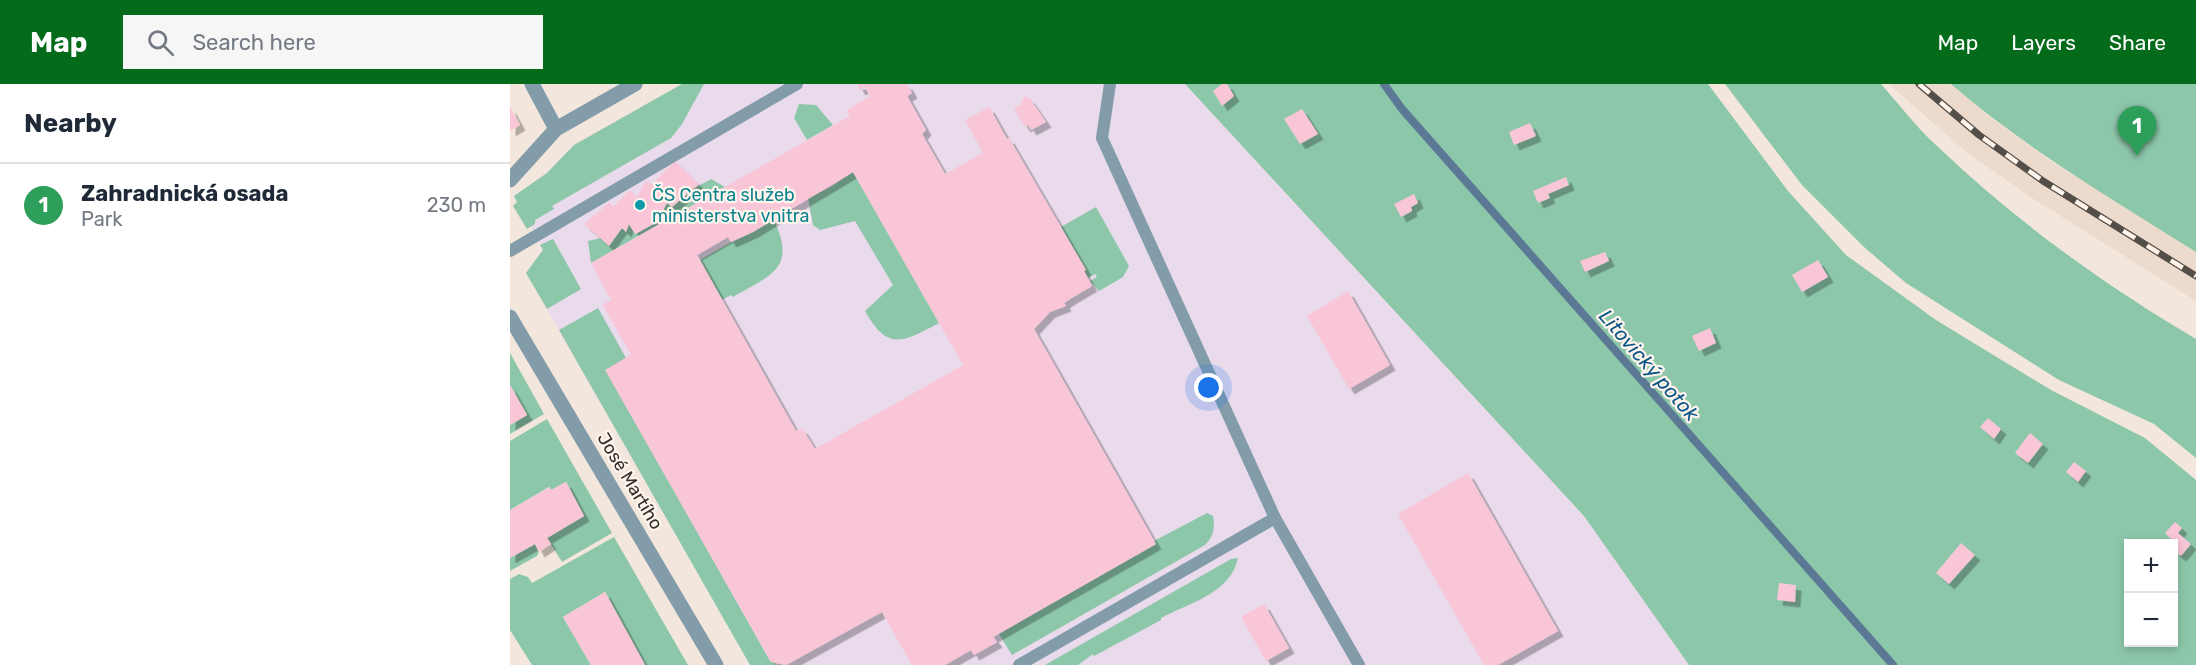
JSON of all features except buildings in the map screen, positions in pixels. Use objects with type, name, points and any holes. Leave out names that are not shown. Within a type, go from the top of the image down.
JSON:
[{"type":"street","points":[[532,84],[556,129]]},
{"type":"street","points":[[510,180],[556,129],[635,84]]},
{"type":"street","name":"José Martího","points":[[510,317],[716,665]]},
{"type":"lane","points":[[510,251],[796,84]]},
{"type":"lane","points":[[1110,84],[1102,138],[1275,518],[1359,665]]},
{"type":"lane","points":[[1019,665],[1275,518]]},
{"type":"shaded area","points":[[682,84],[1185,84],[1584,516],[1689,665],[750,665],[526,273],[543,249],[514,196],[547,173],[574,145]]},
{"type":"shaded area","points":[[1889,84],[1951,84],[1992,119],[2055,164],[2196,252],[2196,301],[2032,198],[1966,152]]},
{"type":"green space","points":[[682,84],[704,84],[682,124],[671,138],[552,206],[554,209],[535,220],[535,224],[527,229],[513,206],[517,202],[514,196],[547,173],[574,145]]},
{"type":"green space","points":[[1185,84],[1708,84],[1788,191],[1846,255],[1936,320],[2051,390],[2145,438],[2196,480],[2196,665],[1689,665],[1584,516]]},
{"type":"green space","points":[[1725,84],[1881,84],[1929,138],[1966,173],[2028,225],[2093,273],[2196,339],[2196,458],[2154,424],[2059,380],[1906,283],[1864,247],[1802,185]]},
{"type":"green space","points":[[1951,84],[2196,84],[2196,252],[2039,152]]},
{"type":"green space","points":[[799,104],[816,105],[833,125],[807,140],[794,118]]},
{"type":"green space","points":[[853,172],[939,323],[915,335],[897,340],[889,338],[873,324],[865,311],[893,285],[855,221],[820,230],[813,225],[808,198],[831,187]]},
{"type":"green space","points":[[711,179],[725,187],[591,263],[588,241],[609,236],[629,224],[636,234],[657,222],[651,212]]},
{"type":"green space","points":[[1096,207],[1129,266],[1123,277],[1099,291],[1090,281],[1097,277],[1095,274],[1088,278],[1061,227]]},
{"type":"green space","points":[[773,218],[780,235],[782,248],[777,268],[759,282],[733,297],[731,295],[722,300],[700,260]]},
{"type":"green space","points":[[553,239],[581,289],[547,309],[526,273],[543,250],[540,245]]},
{"type":"green space","points":[[598,308],[626,358],[606,370],[770,661],[776,665],[750,665],[559,330]]},
{"type":"green space","points":[[510,353],[544,414],[510,434],[510,425],[527,415],[510,385]]},
{"type":"green space","points":[[547,419],[612,533],[562,562],[547,538],[584,516],[566,482],[551,490],[549,487],[510,510],[510,441]]},
{"type":"green space","points":[[1207,513],[1213,516],[1214,528],[1205,545],[1012,655],[999,634],[1155,544],[1154,541]]},
{"type":"green space","points":[[614,537],[688,665],[645,665],[605,592],[563,617],[591,665],[532,665],[510,630],[510,579],[519,574],[528,577],[532,583]]},
{"type":"green space","points":[[535,544],[539,552],[537,556],[510,571],[510,558]]},
{"type":"green space","points":[[1238,558],[1227,581],[1206,596],[1161,618],[1094,656],[1093,654],[1078,665],[1045,665],[1231,559]]},
{"type":"waterway","name":"Litovický potok","points":[[1384,84],[1402,109],[1893,665]]},
{"type":"railway","points":[[1919,84],[1979,135],[2043,181],[2196,276]]},
{"type":"place","name":"Zahradnická osada","points":[[2137,156]]},
{"type":"place","name":"ČS Centra služeb ministerstva vnitra","points":[[640,205]]}]
